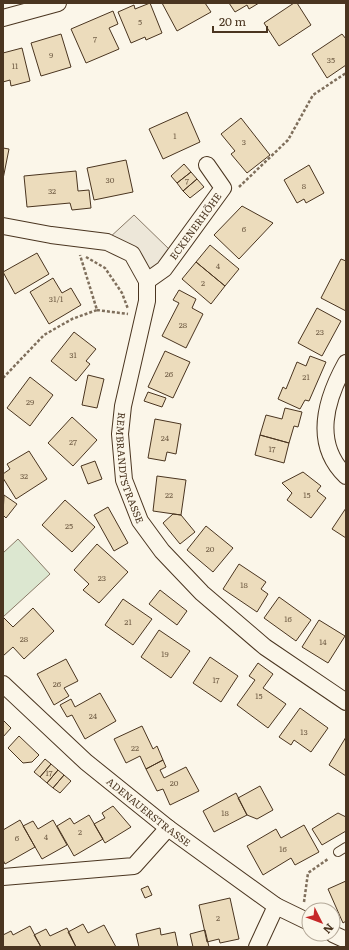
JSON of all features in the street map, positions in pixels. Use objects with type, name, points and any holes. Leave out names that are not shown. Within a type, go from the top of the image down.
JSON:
[{"type":"street","points":[[3,18],[58,3]]},
{"type":"street","name":"ECKENERHÖHE","points":[[147,281],[164,269],[223,188],[207,165]]},
{"type":"street","name":"REMBRANDTSTRASSE","points":[[3,226],[51,235],[107,242],[132,254],[147,281],[147,301],[123,406],[120,434],[124,480],[140,521],[162,551],[202,593],[265,647],[346,702]]},
{"type":"street","points":[[346,363],[337,378],[325,414],[326,446],[338,468],[346,476]]},
{"type":"street","name":"ADENAUERSTRASSE","points":[[3,684],[86,762],[168,828],[276,906],[301,918]]},
{"type":"street","points":[[3,877],[134,866],[168,828]]},
{"type":"street","points":[[257,947],[276,906]]},
{"type":"lane","points":[[338,852],[346,847]]},
{"type":"path","points":[[223,188],[241,187],[288,140],[313,95],[346,73]]},
{"type":"path","points":[[3,378],[44,335],[72,319],[97,310],[130,314],[122,293],[105,268],[74,252]]},
{"type":"path","points":[[80,254],[97,310]]},
{"type":"path","points":[[307,902],[308,873],[338,852]]},
{"type":"green space","points":[[18,539],[50,574],[3,617],[3,553]]},
{"type":"shaded area","points":[[134,215],[171,251],[148,273],[108,239]]},
{"type":"building","points":[[150,3],[162,33],[146,40],[145,37],[131,43],[118,12],[134,5],[135,9]]},
{"type":"building","points":[[162,3],[205,3],[211,12],[177,31]]},
{"type":"building","points":[[229,3],[259,3],[249,9],[247,5],[235,12]]},
{"type":"building","points":[[294,3],[297,3],[311,25],[279,46],[264,23]]},
{"type":"building","points":[[113,11],[118,24],[109,28],[119,49],[86,63],[71,29]]},
{"type":"building","points":[[61,34],[71,67],[41,76],[31,43]]},
{"type":"building","points":[[342,34],[346,39],[346,65],[327,78],[312,54]]},
{"type":"building","points":[[22,48],[30,81],[11,86],[10,80],[3,82],[3,53]]},
{"type":"building","points":[[187,112],[200,142],[163,159],[149,129]]},
{"type":"building","points":[[241,118],[270,155],[247,173],[231,154],[235,151],[221,134]]},
{"type":"building","points":[[3,148],[9,149],[3,179]]},
{"type":"building","points":[[126,160],[133,192],[94,200],[87,168]]},
{"type":"building","points":[[184,164],[191,172],[177,183],[171,176]]},
{"type":"building","points":[[309,165],[324,193],[306,203],[304,199],[297,203],[284,180]]},
{"type":"building","points":[[76,171],[78,191],[89,190],[91,208],[72,210],[70,203],[27,207],[24,176]]},
{"type":"building","points":[[191,172],[197,179],[183,191],[177,183]]},
{"type":"building","points":[[197,179],[204,187],[190,198],[183,191]]},
{"type":"building","points":[[242,206],[273,223],[239,259],[214,235]]},
{"type":"building","points":[[210,245],[239,269],[225,286],[196,262]]},
{"type":"building","points":[[37,253],[49,274],[15,294],[3,272]]},
{"type":"building","points":[[341,259],[346,261],[346,311],[321,298]]},
{"type":"building","points":[[196,262],[225,286],[211,304],[182,279]]},
{"type":"building","points":[[53,278],[62,293],[71,288],[81,305],[49,324],[30,292]]},
{"type":"building","points":[[179,290],[196,299],[192,308],[203,314],[186,348],[162,336],[179,303],[173,300]]},
{"type":"building","points":[[317,308],[341,321],[322,356],[298,343]]},
{"type":"building","points":[[74,332],[96,349],[86,361],[90,364],[76,381],[51,361]]},
{"type":"building","points":[[165,351],[190,362],[173,398],[148,387]]},
{"type":"building","points":[[310,356],[326,362],[309,401],[305,400],[300,409],[278,399],[283,387],[286,389],[297,362],[306,366]]},
{"type":"building","points":[[88,375],[104,379],[97,408],[82,405]]},
{"type":"building","points":[[30,377],[53,395],[30,426],[7,408]]},
{"type":"building","points":[[148,392],[166,398],[162,407],[144,401]]},
{"type":"building","points":[[285,408],[302,412],[298,427],[294,426],[289,443],[260,435],[266,415],[282,419]]},
{"type":"building","points":[[72,417],[97,440],[73,466],[48,443]]},
{"type":"building","points":[[155,419],[181,424],[176,454],[167,452],[165,461],[148,458]]},
{"type":"building","points":[[260,435],[289,443],[284,463],[255,455]]},
{"type":"building","points":[[29,451],[47,479],[16,499],[3,478],[3,474],[10,469],[7,464]]},
{"type":"building","points":[[95,461],[102,479],[88,484],[81,466]]},
{"type":"building","points":[[303,472],[321,486],[317,491],[326,498],[311,518],[287,500],[292,493],[282,483]]},
{"type":"building","points":[[157,476],[186,480],[181,515],[153,511]]},
{"type":"building","points":[[4,495],[17,504],[6,518],[3,515]]},
{"type":"building","points":[[65,500],[95,527],[72,552],[42,525]]},
{"type":"building","points":[[108,507],[128,543],[114,551],[94,515]]},
{"type":"building","points":[[346,508],[346,538],[332,529]]},
{"type":"building","points":[[173,514],[181,515],[195,532],[180,544],[163,523]]},
{"type":"building","points":[[206,526],[233,548],[213,572],[187,550]]},
{"type":"building","points":[[97,544],[128,572],[99,603],[83,590],[89,584],[74,570]]},
{"type":"building","points":[[239,564],[266,582],[261,589],[268,594],[257,612],[223,589]]},
{"type":"building","points":[[160,590],[187,611],[177,625],[149,604]]},
{"type":"building","points":[[279,597],[311,620],[296,641],[264,618]]},
{"type":"building","points":[[123,599],[152,619],[133,645],[105,625]]},
{"type":"building","points":[[33,608],[54,631],[24,659],[13,647],[3,656],[3,619],[4,618],[13,627]]},
{"type":"building","points":[[319,620],[345,636],[328,663],[302,647]]},
{"type":"building","points":[[159,630],[190,651],[171,678],[141,657]]},
{"type":"building","points":[[210,657],[238,676],[221,702],[193,683]]},
{"type":"building","points":[[66,659],[78,681],[64,688],[69,696],[54,705],[37,674]]},
{"type":"building","points":[[258,663],[273,674],[263,688],[286,704],[268,728],[237,705],[255,680],[249,676]]},
{"type":"building","points":[[100,693],[116,721],[85,739],[72,715],[67,717],[60,705],[71,699],[75,707]]},
{"type":"building","points":[[300,708],[328,728],[311,752],[294,740],[291,745],[279,737]]},
{"type":"building","points":[[3,720],[11,728],[3,737]]},
{"type":"building","points":[[142,726],[153,749],[157,746],[163,760],[146,769],[140,756],[126,763],[114,739]]},
{"type":"building","points":[[19,736],[39,755],[32,762],[23,763],[8,748]]},
{"type":"building","points":[[346,737],[346,776],[329,765]]},
{"type":"building","points":[[45,759],[51,764],[40,777],[34,772]]},
{"type":"building","points":[[163,760],[166,767],[160,770],[164,778],[186,767],[199,791],[170,805],[163,789],[157,791],[146,769]]},
{"type":"building","points":[[51,764],[58,770],[47,783],[40,777]]},
{"type":"building","points":[[58,770],[64,775],[53,788],[47,783]]},
{"type":"building","points":[[64,775],[71,781],[60,793],[53,788]]},
{"type":"building","points":[[260,786],[273,810],[257,819],[247,815],[238,798]]},
{"type":"building","points":[[236,793],[247,815],[214,832],[203,811]]},
{"type":"building","points":[[113,806],[131,827],[105,843],[94,824],[105,818],[102,813]]},
{"type":"building","points":[[338,813],[346,817],[346,831],[322,845],[312,829]]},
{"type":"building","points":[[89,815],[103,839],[74,856],[57,826],[70,818],[74,824]]},
{"type":"building","points":[[20,820],[35,847],[5,864],[3,860],[3,830]]},
{"type":"building","points":[[53,820],[67,845],[42,859],[23,826],[33,821],[38,829]]},
{"type":"building","points":[[304,825],[319,852],[295,865],[291,858],[263,875],[247,846],[276,829],[281,838]]},
{"type":"building","points":[[346,881],[346,921],[343,923],[341,918],[341,902],[334,902],[328,889]]},
{"type":"building","points":[[148,886],[152,895],[145,898],[141,889]]},
{"type":"building","points":[[230,898],[239,939],[220,943],[219,939],[207,942],[199,905]]},
{"type":"building","points":[[83,924],[88,933],[104,925],[116,947],[76,947],[68,932]]},
{"type":"building","points":[[30,926],[41,947],[3,947],[3,935],[11,931],[13,935]]},
{"type":"building","points":[[67,928],[76,947],[41,947],[34,935],[46,929],[50,936]]},
{"type":"building","points":[[160,928],[161,935],[175,932],[178,947],[139,947],[136,934]]},
{"type":"building","points":[[205,930],[209,947],[193,947],[190,934]]}]
